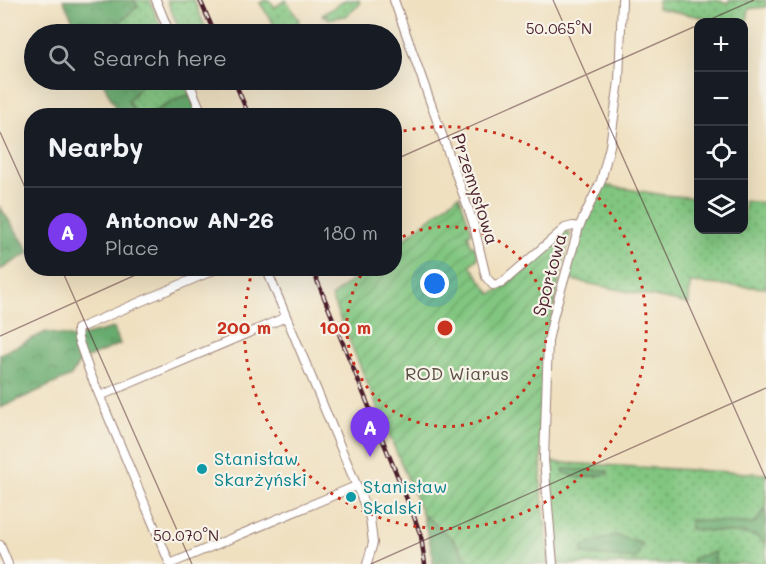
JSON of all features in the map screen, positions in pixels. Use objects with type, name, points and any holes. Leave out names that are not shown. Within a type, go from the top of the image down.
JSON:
[{"type":"street","points":[[156,0],[166,24]]},
{"type":"street","name":"Przemysłowa","points":[[394,0],[472,222],[488,280],[493,285],[499,284],[565,228],[579,226]]},
{"type":"street","name":"Sportowa","points":[[553,564],[544,460],[548,341],[579,226],[601,181],[612,135],[619,81],[622,0]]},
{"type":"street","points":[[192,90],[200,108]]},
{"type":"street","points":[[200,276],[77,329],[78,339],[100,396],[170,564],[356,486]]},
{"type":"street","points":[[269,276],[370,518],[373,543],[367,564]]},
{"type":"street","points":[[100,396],[286,317]]},
{"type":"street","points":[[0,545],[8,564]]},
{"type":"green space","points":[[63,0],[133,0],[138,6],[118,24],[75,24]]},
{"type":"green space","points":[[133,0],[150,0],[160,24],[118,24],[138,6]]},
{"type":"green space","points":[[167,0],[194,0],[204,24],[177,24]]},
{"type":"green space","points":[[269,0],[275,7],[286,0],[299,20],[298,24],[274,24],[260,3]]},
{"type":"green space","points":[[345,0],[359,0],[360,4],[346,16],[328,19],[326,15],[323,17],[322,15]]},
{"type":"green space","points":[[658,0],[715,0],[728,3],[729,0],[766,0],[766,7],[749,9],[748,18],[705,18],[657,8]]},
{"type":"green space","points":[[107,90],[137,90],[128,101],[132,108],[116,108]]},
{"type":"green space","points":[[137,90],[188,90],[190,95],[176,99],[160,108],[132,108],[128,101]]},
{"type":"green space","points":[[190,95],[195,108],[161,108],[181,97]]},
{"type":"green space","points":[[603,185],[694,198],[694,234],[748,234],[748,201],[766,203],[766,288],[690,283],[689,304],[566,279],[581,232]]},
{"type":"green space","name":"ROD Wiarus","points":[[459,195],[472,232],[468,234],[471,245],[475,246],[478,258],[470,265],[491,294],[501,289],[562,233],[566,231],[570,233],[544,352],[541,488],[550,564],[471,564],[454,540],[422,513],[331,297],[357,276],[402,276],[402,240]]},
{"type":"green space","points":[[0,207],[24,243],[24,256],[0,270]]},
{"type":"green space","points":[[114,328],[120,344],[80,361],[71,376],[0,408],[0,354],[46,332],[73,338]]},
{"type":"green space","points":[[547,462],[766,474],[766,508],[754,524],[691,520],[690,529],[755,535],[766,544],[766,564],[715,564],[715,553],[694,558],[693,564],[555,564]]},
{"type":"green space","points":[[563,469],[608,471],[608,474],[580,478],[564,473]]},
{"type":"green space","points":[[766,508],[766,544],[755,535],[690,529],[690,520],[754,524]]},
{"type":"green space","points":[[422,513],[454,540],[471,564],[433,564],[433,555]]},
{"type":"green space","points":[[615,535],[643,544],[636,559],[582,554],[583,546]]},
{"type":"green space","points":[[715,552],[715,564],[693,564],[693,558]]},
{"type":"railway","points":[[200,0],[211,24]]},
{"type":"railway","points":[[238,90],[246,108]]},
{"type":"railway","points":[[315,276],[413,514],[421,536],[425,564]]},
{"type":"place","name":"Antonow AN-26","points":[[370,457]]},
{"type":"place","name":"Stanisław Skarżyński","points":[[202,469]]},
{"type":"place","name":"Stanisław Skalski","points":[[351,497]]}]
